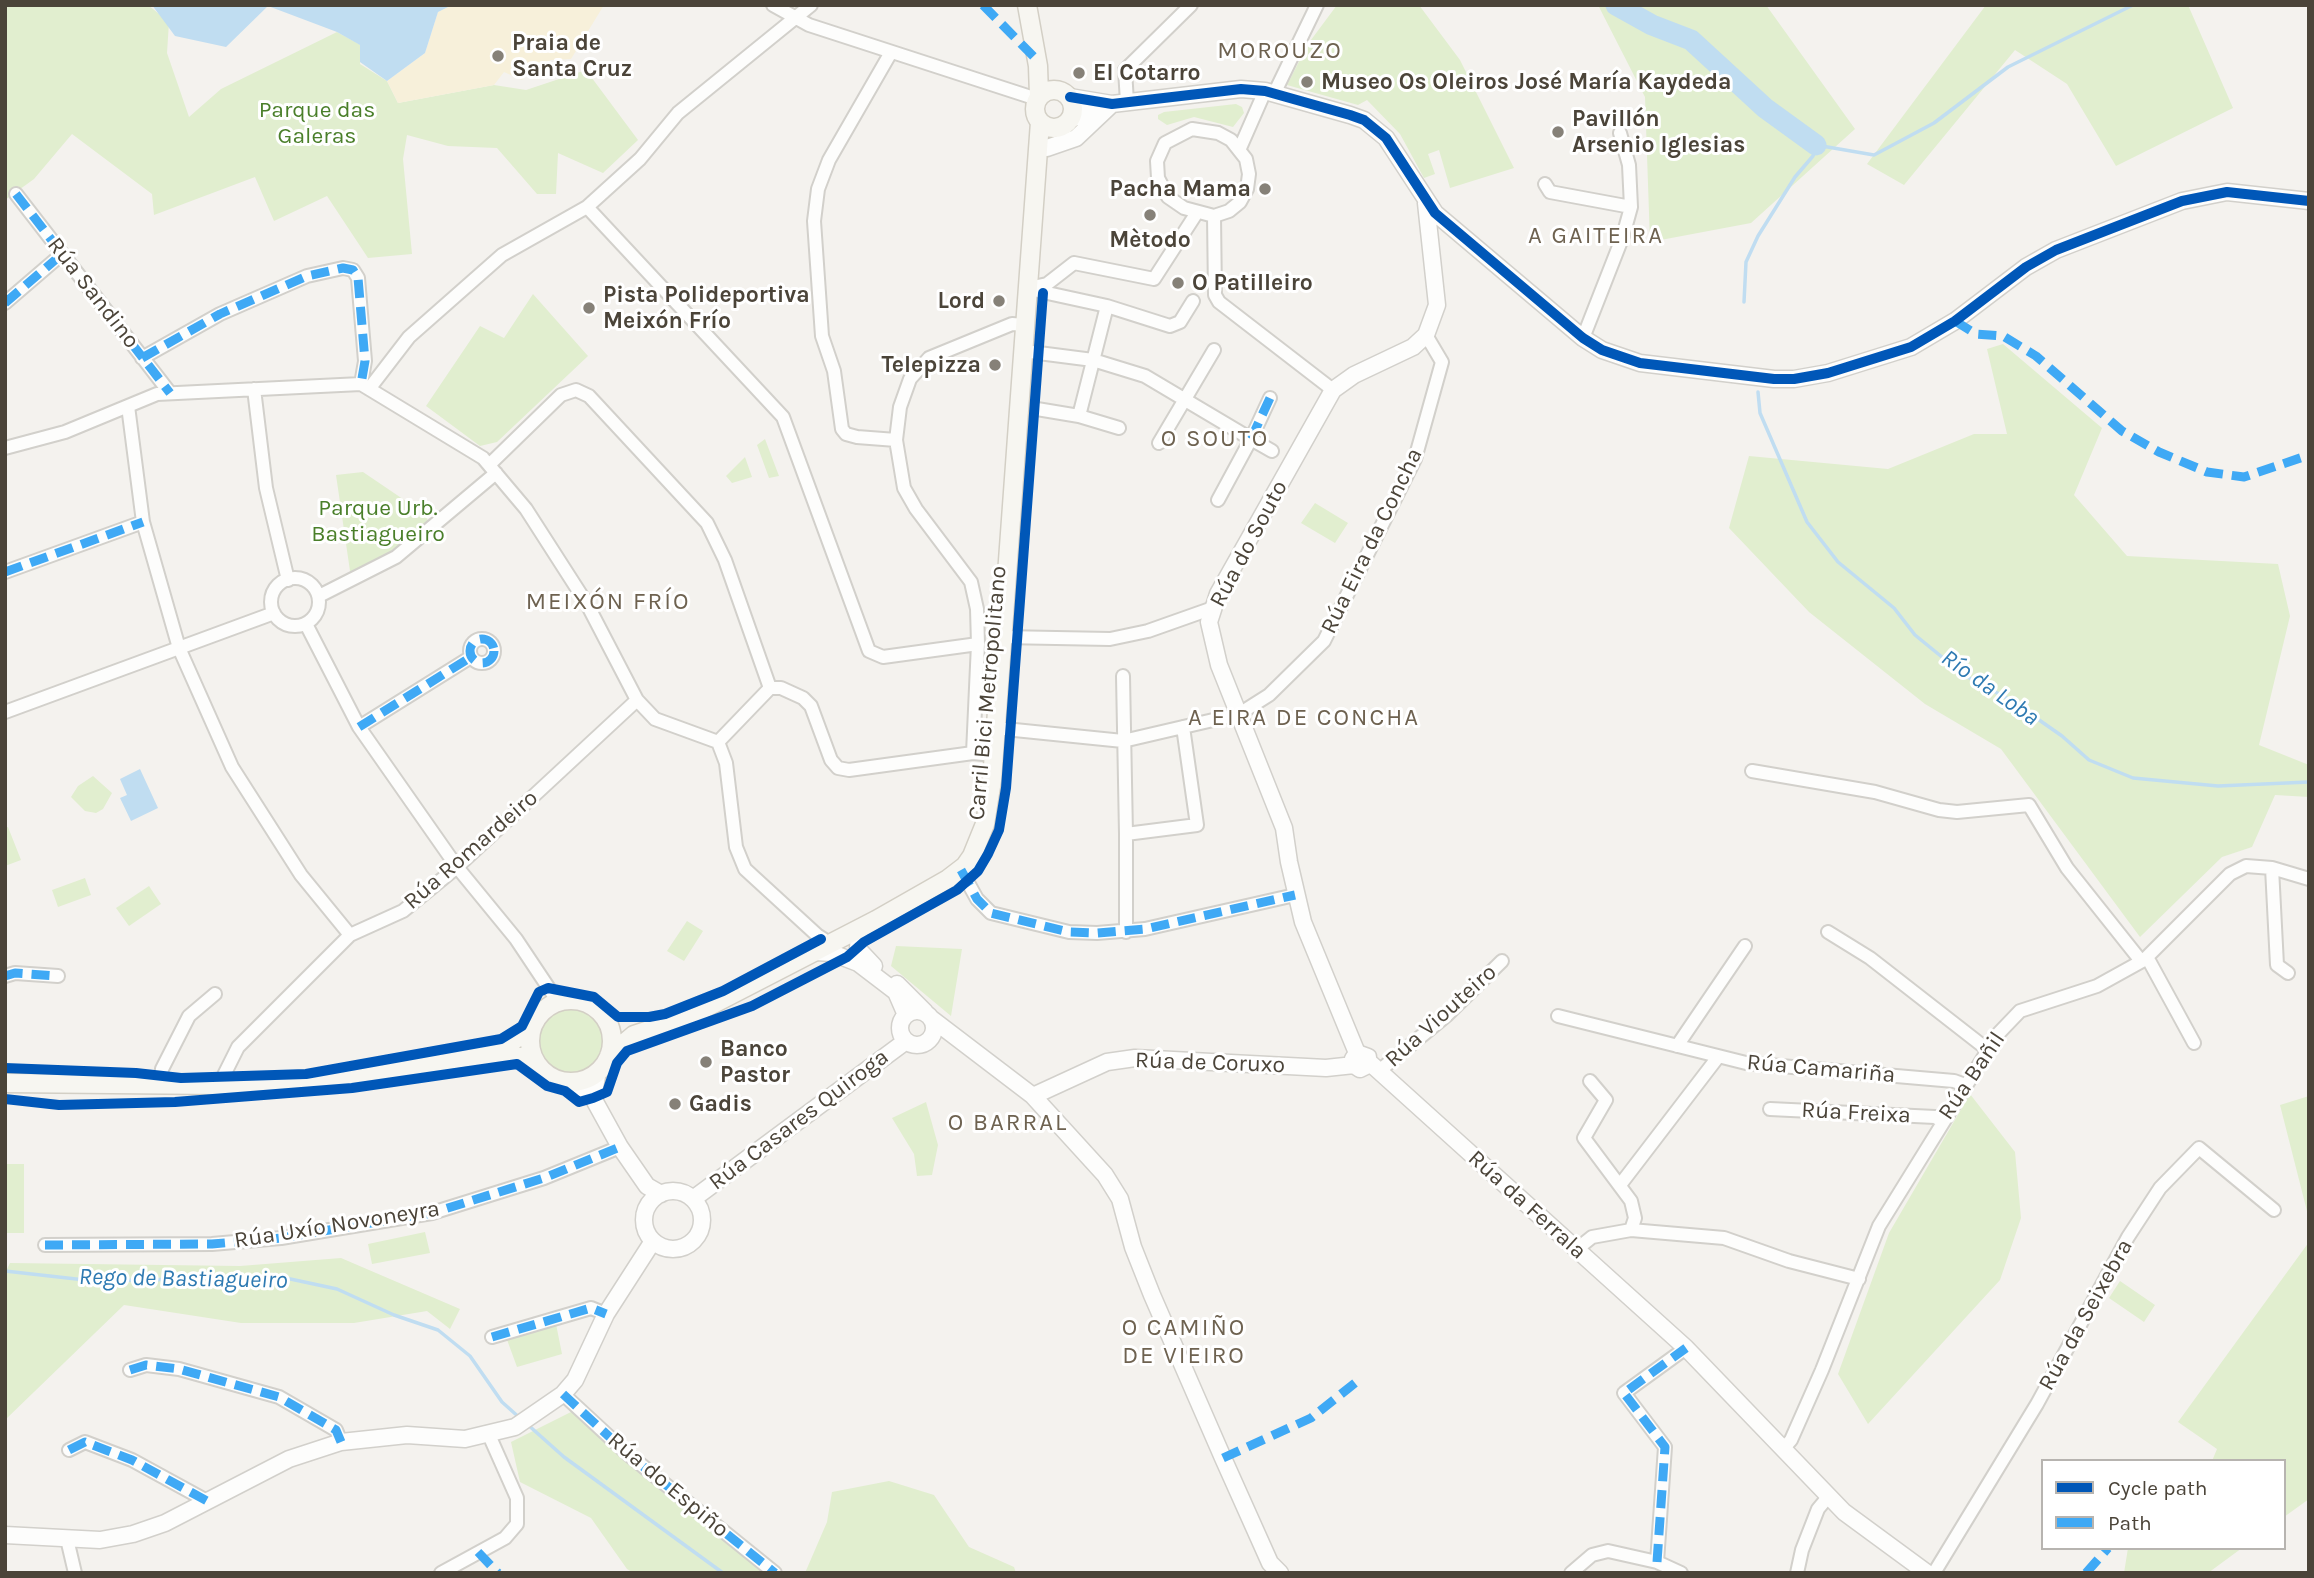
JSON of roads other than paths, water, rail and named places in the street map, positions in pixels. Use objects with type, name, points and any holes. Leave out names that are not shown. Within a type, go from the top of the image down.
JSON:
[{"type":"main road","points":[[1027,5],[1039,69],[1050,96],[1073,108],[1037,165]]},
{"type":"main road","points":[[1050,96],[1034,111],[1040,122],[1049,128],[1066,123]]},
{"type":"main road","points":[[535,1021],[530,1039],[533,1057],[550,1076],[575,1082],[598,1071],[609,1056],[634,1035],[688,1017],[859,929],[961,870],[972,856],[985,824],[993,755],[1040,122]]},
{"type":"main road","points":[[468,1058],[509,1045],[523,1035],[545,1009],[558,1002],[573,1000],[590,1005],[608,1023],[618,1026],[688,1017]]},
{"type":"main road","points":[[608,1023],[611,1034],[609,1056]]},
{"type":"main road","points":[[5,1083],[219,1085],[342,1078],[468,1058],[533,1057]]},
{"type":"street","points":[[773,5],[795,19],[890,54],[1017,91],[1116,104],[1241,89],[1270,92],[1350,115],[1378,130],[1402,158],[1426,203],[1549,312],[1602,351],[1640,363],[1774,379],[1794,379],[1828,373],[1910,347],[1955,321],[1999,285],[2046,256],[2182,201],[2227,192],[2309,201]]},
{"type":"street","points":[[365,386],[409,337],[502,255],[587,207],[640,159],[678,113],[811,5]]},
{"type":"street","points":[[1170,5],[1180,16]]},
{"type":"street","points":[[1047,148],[1076,138],[1116,104],[1125,70],[1191,5]]},
{"type":"street","points":[[1240,148],[1317,5]]},
{"type":"street","points":[[890,54],[830,160],[818,189],[814,221],[822,336],[834,371],[842,429],[846,434],[857,438],[896,440]]},
{"type":"street","points":[[1017,91],[1028,85],[1039,69]]},
{"type":"street","points":[[1066,123],[1116,104]]},
{"type":"street","points":[[1192,129],[1218,133],[1240,148],[1249,174],[1247,189],[1240,202],[1229,211],[1214,216],[1196,214],[1168,197],[1158,178],[1157,161],[1165,144],[1192,129]]},
{"type":"street","points":[[1583,338],[1623,236],[1631,207],[1629,165],[1620,133]]},
{"type":"street","points":[[1545,184],[1550,192],[1631,207]]},
{"type":"street","name":"Rúa Sandino","points":[[16,194],[170,393]]},
{"type":"street","points":[[1426,203],[1437,305],[1426,335]]},
{"type":"street","points":[[587,207],[783,416],[869,651],[883,657],[978,645]]},
{"type":"street","points":[[1028,288],[1047,285],[1074,262],[1154,279],[1196,214]]},
{"type":"street","points":[[1214,216],[1215,295],[1219,302],[1334,390]]},
{"type":"street","points":[[5,303],[62,254]]},
{"type":"street","points":[[142,358],[186,331],[244,304],[307,276],[343,268],[352,270],[358,278],[365,386]]},
{"type":"street","points":[[1028,288],[1107,306],[1175,326],[1193,301]]},
{"type":"street","points":[[1079,416],[1107,306]]},
{"type":"street","points":[[973,753],[978,645],[977,609],[971,582],[916,509],[904,488],[896,440],[903,394],[917,369],[929,358],[1012,324],[1025,325]]},
{"type":"street","name":"Rúa do Souto","points":[[1365,1063],[1303,922],[1295,895],[1278,806],[1238,714],[1210,637],[1213,608],[1334,390],[1354,375],[1413,347],[1426,335]]},
{"type":"street","name":"Rúa Eira da Concha","points":[[995,728],[1123,741],[1238,714],[1269,695],[1324,641],[1415,459],[1443,362],[1426,335]]},
{"type":"street","points":[[1160,443],[1214,350]]},
{"type":"street","points":[[1023,351],[1093,360],[1145,376],[1272,451]]},
{"type":"street","points":[[5,448],[65,432],[157,394],[365,386],[483,458],[526,509],[587,604],[637,700],[655,719],[718,742],[726,763],[736,847],[746,869],[817,935],[823,948],[858,963],[896,992],[906,1015],[900,1031],[906,1041],[917,1046],[932,1037],[956,1037]]},
{"type":"street","points":[[254,390],[266,488],[288,580]]},
{"type":"street","points":[[319,596],[396,557],[493,469],[561,395],[576,390],[589,396],[707,523],[725,560],[770,688]]},
{"type":"street","points":[[1218,500],[1270,398]]},
{"type":"street","points":[[128,406],[143,522],[179,648],[232,767],[301,875],[350,935]]},
{"type":"street","points":[[1037,409],[1079,416],[1119,428]]},
{"type":"street","points":[[5,572],[143,522]]},
{"type":"street","points":[[288,580],[307,582],[319,596],[318,611],[306,624],[287,625],[274,613],[272,598],[275,590],[288,580]]},
{"type":"street","points":[[1002,637],[1110,639],[1148,631],[1213,608]]},
{"type":"street","points":[[5,712],[274,613]]},
{"type":"street","points":[[306,624],[359,727],[457,867],[516,939],[558,1002]]},
{"type":"street","points":[[359,727],[471,657]]},
{"type":"street","points":[[1123,676],[1126,932]]},
{"type":"street","points":[[718,742],[770,688],[781,688],[803,698],[811,706],[831,760],[838,768],[849,770],[973,753],[993,755]]},
{"type":"street","name":"Rúa Romardeiro","points":[[219,1085],[238,1047],[350,935],[403,911],[457,867],[637,700]]},
{"type":"street","points":[[1126,834],[1197,825],[1184,727]]},
{"type":"street","points":[[1752,771],[1875,792],[1939,810],[1957,812],[2029,805],[2067,868],[2144,959],[2194,1042]]},
{"type":"street","name":"Rúa Bañil","points":[[1783,1449],[1791,1440],[1822,1370],[1879,1226],[1965,1085],[1988,1050],[2020,1011],[2097,986],[2144,959],[2230,874],[2246,866],[2272,868],[2309,879]]},
{"type":"street","points":[[2272,868],[2277,965],[2288,972]]},
{"type":"street","points":[[961,870],[977,899],[1000,917],[1069,932],[1126,932],[1295,895]]},
{"type":"street","points":[[859,929],[857,939],[860,953],[928,1016],[1033,1096],[1105,1175],[1120,1199],[1133,1247],[1152,1295],[1270,1563],[1280,1573]]},
{"type":"street","points":[[1828,932],[1870,958],[1988,1050]]},
{"type":"street","points":[[1677,1046],[1745,946]]},
{"type":"street","name":"Rúa Viouteiro","points":[[1365,1063],[1447,1015],[1502,961]]},
{"type":"street","points":[[5,976],[15,973],[58,976]]},
{"type":"street","points":[[160,1086],[162,1069],[189,1016],[215,994]]},
{"type":"street","points":[[906,1015],[928,1016]]},
{"type":"street","points":[[928,1016],[935,1027],[932,1037]]},
{"type":"street","name":"Rúa Camariña","points":[[1558,1016],[1746,1063],[1954,1081],[1965,1085]]},
{"type":"street","name":"Rúa Casares Quiroga","points":[[693,1199],[906,1041]]},
{"type":"street","points":[[1620,1185],[1718,1057]]},
{"type":"street","name":"Rúa de Coruxo","points":[[1033,1096],[1107,1062],[1135,1058],[1326,1068],[1365,1063]]},
{"type":"street","name":"Rúa da Ferrala","points":[[1365,1063],[1686,1348],[1828,1497],[1874,1537],[1927,1573]]},
{"type":"street","points":[[593,1098],[598,1071]]},
{"type":"street","points":[[1590,1081],[1606,1100],[1584,1138],[1631,1201],[1635,1218],[1631,1230]]},
{"type":"street","points":[[5,1535],[100,1540],[133,1534],[208,1501],[289,1459],[341,1443],[407,1435],[465,1439],[489,1435],[515,1427],[563,1394],[575,1380],[606,1314],[653,1241],[644,1223],[652,1195],[620,1147],[593,1098],[575,1082]]},
{"type":"street","name":"Rúa Freixa","points":[[1770,1109],[1935,1117],[1942,1121]]},
{"type":"street","name":"Rúa Uxío Novoneyra","points":[[45,1245],[212,1244],[281,1238],[432,1213],[544,1178],[620,1147]]},
{"type":"street","name":"Rúa da Seixebra","points":[[1934,1573],[2037,1404],[2128,1237],[2160,1188],[2199,1148],[2274,1210]]},
{"type":"street","name":"Rúa Casares Quiroga","points":[[652,1195],[678,1191],[693,1199],[702,1215],[702,1224],[694,1240],[687,1245],[669,1249],[653,1241]]},
{"type":"street","points":[[1577,1249],[1592,1237],[1631,1230],[1724,1238],[1789,1261],[1859,1279]]},
{"type":"street","points":[[492,1337],[591,1308],[606,1314]]},
{"type":"street","points":[[1657,1562],[1665,1447],[1625,1393],[1686,1348]]},
{"type":"street","points":[[130,1370],[146,1365],[179,1369],[279,1397],[336,1430],[341,1443]]},
{"type":"street","name":"Rúa do Espiño","points":[[563,1394],[629,1455],[775,1573]]},
{"type":"street","points":[[441,1573],[505,1538],[517,1524],[517,1498],[489,1435]]},
{"type":"street","points":[[69,1450],[85,1443],[97,1447],[132,1460],[208,1501]]},
{"type":"street","points":[[1797,1573],[1802,1550],[1818,1509],[1828,1497]]},
{"type":"street","points":[[67,1539],[75,1573]]},
{"type":"street","points":[[1571,1573],[1591,1555],[1608,1551],[1657,1562],[1681,1573]]},
{"type":"water","points":[[152,5],[452,5],[438,12],[425,53],[387,81],[360,62],[360,45],[337,32],[268,6],[226,47],[175,36]]},
{"type":"water","points":[[140,769],[158,808],[131,821],[120,798],[127,795],[120,779]]},
{"type":"waterway","name":"Río da Loba","points":[[1616,5],[1652,25],[1691,40],[1765,108],[1816,145]]},
{"type":"waterway","points":[[1744,302],[1746,262],[1758,236],[1795,177],[1813,156],[1816,145],[1874,155],[1934,123],[2008,67],[2133,5]]},
{"type":"waterway","name":"Río da Loba","points":[[1758,392],[1760,413],[1807,522],[1838,562],[1894,608],[1915,635],[1964,675],[2012,701],[2062,736],[2089,760],[2133,778],[2218,786],[2309,782]]},
{"type":"waterway","name":"Rego de Bastiagueiro","points":[[5,1271],[94,1281],[281,1277],[337,1289],[394,1315],[438,1330],[470,1356],[502,1402],[521,1419]]},
{"type":"waterway","name":"Rego de Bastiagueiro","points":[[527,1424],[564,1457],[723,1573]]},
{"type":"place","name":"Praia de Santa Cruz","points":[[498,56]]},
{"type":"place","name":"El Cotarro","points":[[1079,73]]},
{"type":"place","name":"Museo Os Oleiros José María Kaydeda","points":[[1307,82]]},
{"type":"place","name":"Pavillón Arsenio Iglesias","points":[[1558,132]]},
{"type":"place","name":"Pacha Mama","points":[[1265,189]]},
{"type":"place","name":"Mètodo","points":[[1150,215]]},
{"type":"place","name":"O Patilleiro","points":[[1178,283]]},
{"type":"place","name":"Lord","points":[[999,301]]},
{"type":"place","name":"Pista Polideportiva Meixón Frío","points":[[589,308]]},
{"type":"place","name":"Telepizza","points":[[995,365]]},
{"type":"place","name":"Banco Pastor","points":[[706,1062]]},
{"type":"place","name":"Gadis","points":[[675,1104]]},
{"type":"district","name":"MOROUZO","points":[[1280,51]]},
{"type":"district","name":"A GAITEIRA","points":[[1596,236]]},
{"type":"district","name":"O SOUTO","points":[[1215,439]]},
{"type":"district","name":"MEIXÓN FRÍO","points":[[608,602]]},
{"type":"district","name":"A EIRA DE CONCHA","points":[[1304,718]]},
{"type":"district","name":"O BARRAL","points":[[1008,1123]]},
{"type":"district","name":"O CAMIÑO DE VIEIRO","points":[[1184,1342]]},
{"type":"park label","name":"Parque das Galeras","points":[[317,123]]},
{"type":"park label","name":"Parque Urb. Bastiagueiro","points":[[378,521]]}]
